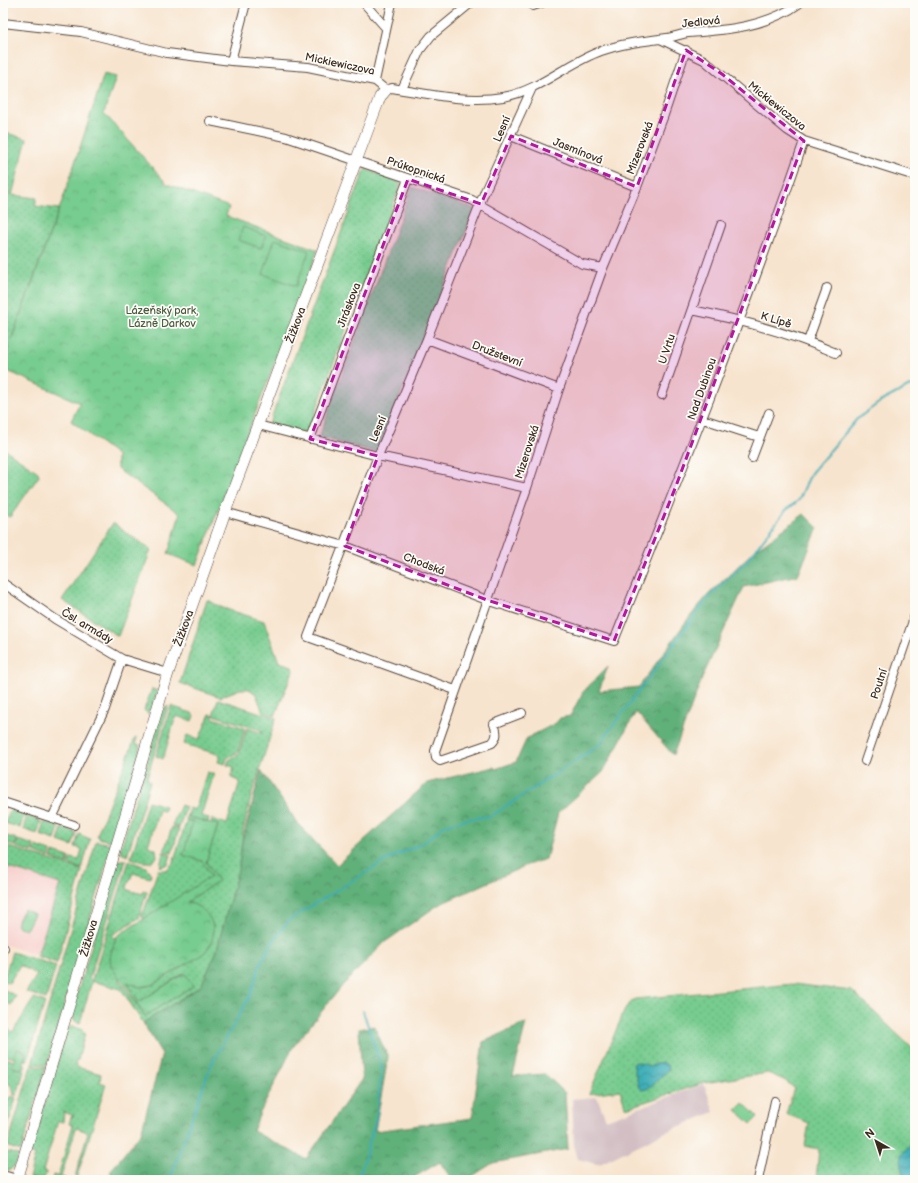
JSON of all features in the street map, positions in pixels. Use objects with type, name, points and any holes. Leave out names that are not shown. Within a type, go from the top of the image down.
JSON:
[{"type":"street","points":[[231,61],[246,3]]},
{"type":"street","points":[[364,3],[386,28]]},
{"type":"street","points":[[375,81],[392,3]]},
{"type":"street","points":[[402,89],[420,50],[431,36],[471,3]]},
{"type":"street","points":[[533,6],[542,3]]},
{"type":"street","name":"Jedlová","points":[[670,37],[735,29],[762,22],[800,3]]},
{"type":"street","name":"Mickiewiczova","points":[[3,24],[81,32],[167,53],[231,61],[308,67],[375,81],[386,90],[392,88],[402,89],[476,100],[504,97],[532,88],[581,59],[602,50],[633,42],[670,37]]},
{"type":"street","name":"Mickiewiczova","points":[[659,39],[686,50],[704,60],[787,130],[804,141],[915,176]]},
{"type":"street","name":"Mizerovská","points":[[522,713],[494,724],[497,732],[496,739],[492,743],[440,761],[436,758],[434,751],[527,488],[559,389],[604,268],[637,187],[686,50]]},
{"type":"street","name":"Lesní","points":[[455,690],[308,637],[345,546],[378,456],[427,339],[485,191],[532,88]]},
{"type":"street","name":"Žižkova","points":[[3,1175],[17,1180],[168,673],[225,512],[380,97],[386,90]]},
{"type":"street","name":"Průkopnická","points":[[210,121],[286,137],[481,204],[582,264],[604,268]]},
{"type":"street","name":"Jasmínová","points":[[511,136],[637,187]]},
{"type":"street","name":"Nad Dubinou","points":[[614,641],[703,419],[773,231],[804,141]]},
{"type":"street","name":"Jiráskova","points":[[310,439],[408,179]]},
{"type":"street","name":"U Vrtu","points":[[662,395],[721,225]]},
{"type":"street","points":[[808,341],[827,288]]},
{"type":"street","points":[[692,310],[739,320]]},
{"type":"street","name":"K Lípě","points":[[739,320],[808,341],[836,353]]},
{"type":"street","name":"Družstevní","points":[[427,339],[559,389]]},
{"type":"street","points":[[752,458],[759,436],[769,413]]},
{"type":"street","points":[[703,419],[759,436]]},
{"type":"street","points":[[258,425],[378,456],[527,488]]},
{"type":"street","name":"Chodská","points":[[225,512],[345,546],[487,600],[614,641]]},
{"type":"street","name":"Čsl. armády","points":[[3,583],[55,619],[122,659],[168,673]]},
{"type":"street","name":"Poutní","points":[[865,761],[915,614]]},
{"type":"street","points":[[52,818],[104,709],[122,659]]},
{"type":"street","points":[[3,802],[74,825]]},
{"type":"street","points":[[758,1180],[775,1101]]},
{"type":"highlighted area","points":[[686,50],[722,74],[804,141],[676,486],[614,641],[487,600],[345,546],[378,456],[310,439],[408,179],[481,204],[511,136],[637,187]]},
{"type":"shaded area","points":[[3,866],[60,884],[37,955],[3,944]]},
{"type":"shaded area","points":[[704,1084],[714,1112],[661,1134],[602,1163],[596,1164],[578,1159],[574,1145],[572,1099],[597,1097],[606,1120]]},
{"type":"green space","name":"Lázeňský park, Lázně Darkov","points":[[104,74],[116,77],[104,113],[167,184],[229,207],[226,216],[318,250],[197,565],[168,554],[180,514],[117,469],[117,455],[71,421],[80,403],[3,369],[3,363],[65,193]]},
{"type":"green space","points":[[3,132],[27,139],[12,195],[37,198],[35,206],[59,209],[3,362]]},
{"type":"green space","points":[[365,169],[401,183],[307,434],[269,424]]},
{"type":"green space","points":[[412,187],[475,209],[379,448],[375,452],[319,437]]},
{"type":"green space","points":[[243,227],[266,236],[261,248],[238,240]]},
{"type":"green space","points":[[275,239],[309,251],[296,286],[263,274]]},
{"type":"green space","points":[[3,448],[38,472],[39,476],[10,517],[5,515],[6,509],[3,506]]},
{"type":"green space","points":[[804,514],[818,528],[798,575],[744,587],[703,676],[673,755],[636,712],[603,772],[558,813],[546,859],[527,865],[438,905],[385,942],[343,985],[293,1047],[260,1113],[253,1131],[306,1159],[362,1079],[359,1029],[374,1026],[388,1057],[375,1131],[472,1118],[483,1042],[526,1023],[513,1076],[545,1074],[565,1093],[568,1149],[493,1163],[466,1180],[452,1180],[440,1162],[409,1180],[110,1180],[111,1170],[141,1133],[162,1054],[143,1023],[201,986],[216,953],[239,866],[242,842],[261,770],[299,825],[337,865],[427,783],[494,767],[495,769],[516,762],[527,738],[556,723],[560,718],[570,716],[583,692],[608,666],[599,691],[639,687],[688,619],[708,595],[754,551]]},
{"type":"green space","points":[[113,523],[151,550],[118,636],[62,600]]},
{"type":"green space","points":[[207,600],[223,608],[264,621],[279,662],[292,666],[293,671],[275,716],[263,712],[256,694],[249,689],[240,689],[220,697],[180,683]]},
{"type":"green space","points":[[152,689],[158,691],[148,714],[144,710]]},
{"type":"green space","points":[[218,699],[276,718],[251,797],[243,831],[239,866],[216,953],[201,986],[143,1023],[121,989],[92,981],[80,1023],[74,1020],[71,1014],[117,861],[120,860],[126,860],[89,979],[92,980],[129,861],[146,867],[151,874],[150,878],[133,873],[127,887],[128,890],[143,894],[144,890],[147,891],[139,918],[112,935],[115,938],[118,937],[114,942],[119,980],[145,1016],[193,986],[184,973],[139,1002],[126,982],[142,987],[152,985],[203,954],[212,940],[212,923],[191,903],[187,902],[218,881],[206,862],[218,825],[211,823],[212,819],[227,824],[240,781],[231,778],[234,767],[227,765],[229,760],[239,754],[247,728],[262,733],[264,731],[213,715]]},
{"type":"green space","points":[[168,706],[147,778],[150,782],[127,856],[120,851],[147,762],[149,762],[147,761],[157,728],[159,728],[157,727],[163,709]]},
{"type":"green space","points":[[171,706],[192,713],[194,716],[192,721],[176,716],[163,759],[156,756]]},
{"type":"green space","points":[[210,714],[213,715],[213,718],[245,728],[238,752],[227,758],[225,764],[218,762],[220,755],[184,744],[187,735],[199,739]]},
{"type":"green space","points":[[137,737],[136,744],[140,745],[139,753],[113,842],[99,838],[97,835],[135,738]]},
{"type":"green space","points":[[207,772],[214,774],[201,816],[209,818],[208,822],[188,817],[189,808],[195,810]]},
{"type":"green space","points":[[148,801],[165,806],[164,811],[159,810],[148,846],[156,849],[157,857],[154,860],[145,862],[131,858]]},
{"type":"green space","points":[[181,805],[186,807],[179,828],[172,825]]},
{"type":"green space","points":[[10,810],[24,815],[20,828],[5,823]]},
{"type":"green space","points":[[187,814],[188,817],[218,825],[206,862],[218,881],[187,902],[196,905],[208,916],[212,923],[212,938],[209,946],[203,954],[152,985],[139,987],[127,982],[139,1002],[185,973],[193,986],[145,1016],[130,992],[114,971],[110,962],[111,951],[117,936],[211,876],[202,861],[183,855],[193,821],[186,820]]},
{"type":"green space","points":[[27,816],[41,821],[37,834],[23,829]]},
{"type":"green space","points":[[187,819],[194,821],[202,861],[212,876],[144,919],[142,917],[158,870],[166,870],[173,863]]},
{"type":"green space","points":[[44,822],[59,827],[55,840],[40,835]]},
{"type":"green space","points":[[172,827],[179,829],[172,853],[164,851]]},
{"type":"green space","points":[[62,828],[77,833],[72,846],[58,841]]},
{"type":"green space","points":[[79,834],[90,839],[82,869],[68,864],[71,858],[79,860],[82,849],[75,847]]},
{"type":"green space","points":[[3,835],[17,839],[15,846],[3,843]]},
{"type":"green space","points":[[18,840],[34,845],[32,852],[16,847]]},
{"type":"green space","points":[[96,841],[112,844],[47,1065],[32,1064]]},
{"type":"green space","points":[[3,845],[82,870],[57,963],[37,956],[60,884],[3,866]]},
{"type":"green space","points":[[36,846],[51,851],[49,858],[34,852]]},
{"type":"green space","points":[[53,852],[69,857],[67,864],[51,858]]},
{"type":"green space","points":[[163,852],[171,855],[168,864],[160,867]]},
{"type":"green space","points":[[24,909],[34,914],[26,930],[16,925]]},
{"type":"green space","points":[[12,952],[56,966],[46,999],[26,992],[37,975],[20,965],[9,983],[3,981]]},
{"type":"green space","points":[[793,984],[852,991],[915,1051],[915,1139],[905,1153],[903,1169],[906,1180],[816,1180],[819,1149],[805,1146],[809,1123],[786,1114],[794,1088],[786,1081],[768,1073],[704,1083],[626,1108],[620,1090],[589,1094],[626,1007],[635,999]]},
{"type":"green space","points":[[3,989],[16,996],[11,1005],[3,1001]]},
{"type":"green space","points":[[34,998],[45,1002],[27,1061],[24,1060],[26,1052],[18,1049],[15,1058],[3,1055],[3,1042],[8,1033],[3,1030],[3,1026],[13,1032]]},
{"type":"green space","points":[[72,1026],[81,1029],[85,1033],[78,1060],[75,1062],[77,1067],[101,1074],[100,1082],[106,1084],[76,1180],[74,1180],[88,1132],[76,1128],[61,1177],[65,1178],[64,1180],[52,1180],[53,1175],[58,1176],[73,1125],[69,1124],[71,1117],[74,1116],[64,1112],[63,1122],[58,1121],[43,1171],[47,1173],[43,1179],[29,1178],[35,1155],[30,1153],[67,1029]]},
{"type":"green space","points":[[17,1049],[26,1052],[21,1069],[12,1067]]},
{"type":"green space","points":[[3,1057],[14,1061],[12,1067],[20,1069],[23,1063],[26,1064],[17,1095],[14,1095],[13,1089],[3,1076]]},
{"type":"green space","points":[[31,1066],[46,1067],[21,1151],[8,1147],[8,1144]]},
{"type":"green space","points":[[12,1096],[16,1098],[5,1136],[3,1135],[3,1102]]},
{"type":"green space","points":[[743,1103],[758,1117],[751,1124],[736,1110]]},
{"type":"green space","points":[[8,1152],[19,1155],[17,1162],[12,1168],[3,1171],[3,1160]]},
{"type":"water","points":[[636,1062],[651,1066],[662,1062],[667,1065],[669,1069],[649,1088],[643,1090],[639,1088],[633,1064]]},
{"type":"water","points":[[915,1139],[915,1180],[906,1180],[902,1171],[901,1155]]},
{"type":"waterway","points":[[167,1180],[171,1176],[211,1065],[251,994],[261,962],[276,937],[289,920],[386,860],[423,843],[445,825],[468,819],[491,816],[598,746],[708,598],[749,558],[785,511],[799,500],[811,473],[857,419],[880,402],[910,386],[915,388]]},
{"type":"waterway","points":[[355,1180],[360,1174],[376,1119],[382,1068],[363,1011]]}]
